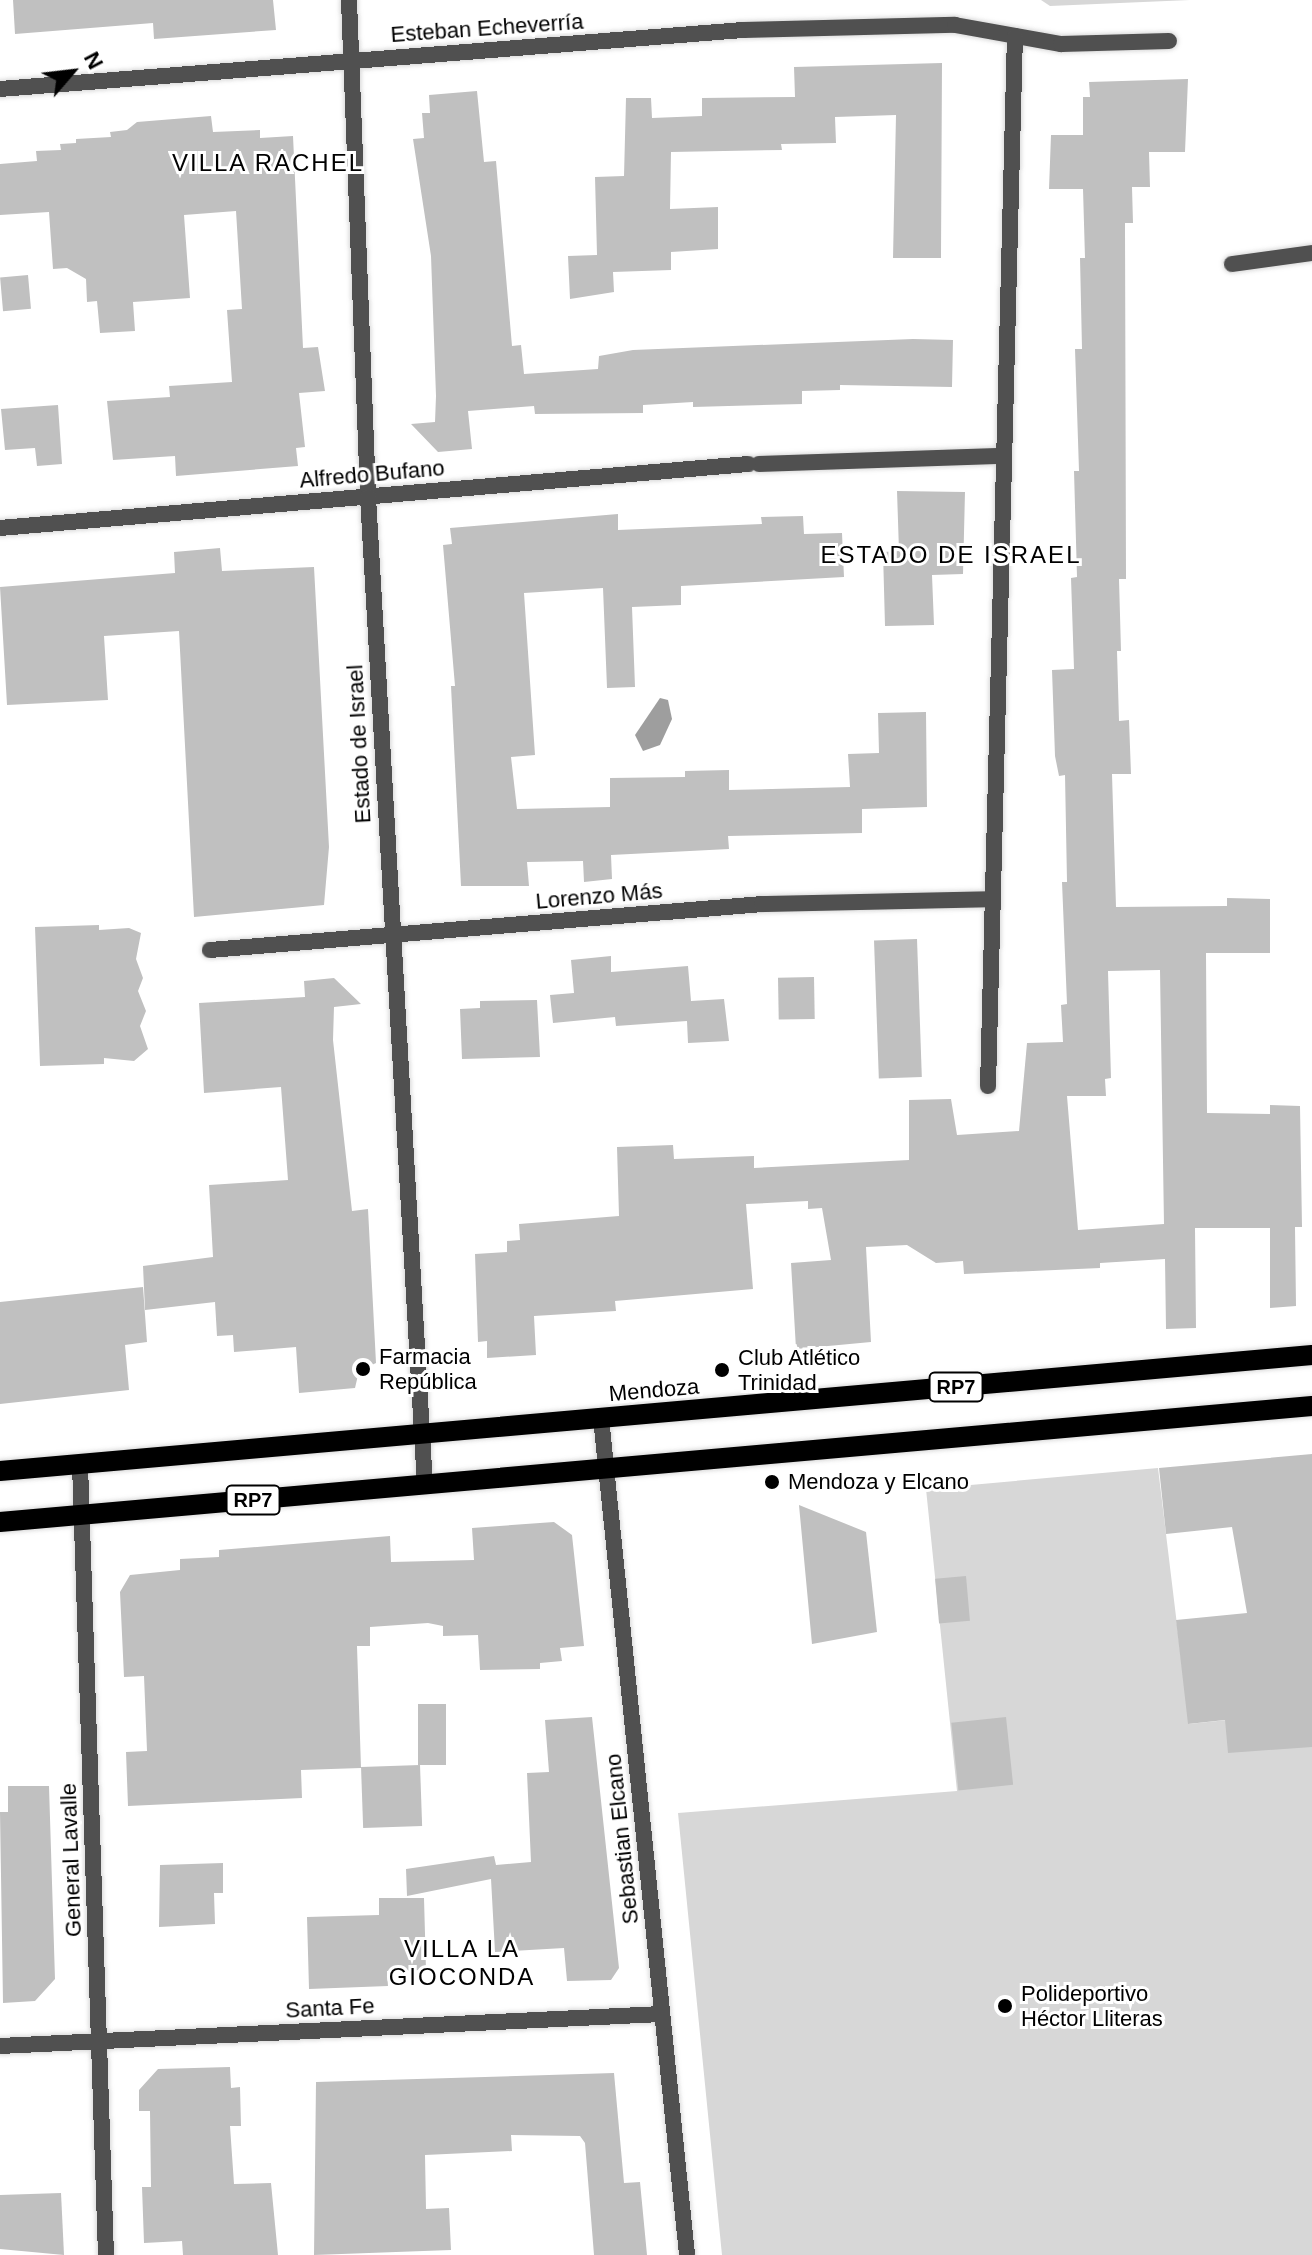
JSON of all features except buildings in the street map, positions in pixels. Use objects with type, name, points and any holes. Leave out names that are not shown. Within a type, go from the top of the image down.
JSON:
[{"type":"main road","name":"Mendoza","points":[[0,1471],[1312,1355]]},
{"type":"main road","name":"RP7","points":[[0,1522],[1312,1406]]},
{"type":"street","name":"Estado de Israel","points":[[349,0],[368,497],[390,935],[425,1485]]},
{"type":"street","name":"Esteban Echeverría","points":[[0,89],[743,30],[955,25],[1061,44],[1169,41]]},
{"type":"street","points":[[988,1086],[1015,36]]},
{"type":"street","points":[[1232,264],[1312,253]]},
{"type":"street","name":"Alfredo Bufano","points":[[0,528],[754,464],[1004,456]]},
{"type":"street","name":"Lorenzo Más","points":[[210,950],[762,904],[993,899]]},
{"type":"street","name":"Sebastian Elcano","points":[[601,1418],[687,2255]]},
{"type":"street","name":"General Lavalle","points":[[80,1464],[106,2255]]},
{"type":"street","name":"Santa Fe","points":[[0,2046],[662,2014]]},
{"type":"shaded area","points":[[1041,0],[1190,0],[1050,6]]},
{"type":"shaded area","points":[[660,698],[668,700],[672,719],[660,745],[643,751],[635,735]]},
{"type":"shaded area","name":"Polideportivo Héctor Lliteras","points":[[1158,1468],[1189,1724],[1312,1711],[1312,2255],[722,2255],[678,1813],[957,1791],[926,1489]]},
{"type":"place","name":"Farmacia República","points":[[363,1369]]},
{"type":"place","name":"Club Atlético Trinidad","points":[[722,1370]]},
{"type":"place","name":"Mendoza y Elcano","points":[[772,1482]]},
{"type":"place","name":"Polideportivo Héctor Lliteras","points":[[1005,2006]]},
{"type":"district","name":"VILLA RACHEL","points":[[268,163]]},
{"type":"district","name":"ESTADO DE ISRAEL","points":[[951,555]]},
{"type":"district","name":"VILLA LA GIOCONDA","points":[[462,1963]]}]
